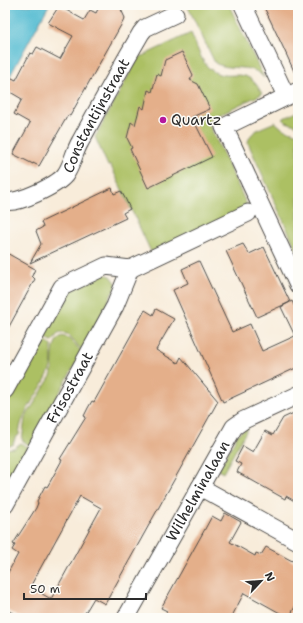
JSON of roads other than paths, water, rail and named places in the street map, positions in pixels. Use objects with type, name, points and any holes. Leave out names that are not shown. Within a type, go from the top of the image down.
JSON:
[{"type":"street","points":[[243,5],[292,94],[224,127],[298,285]]},
{"type":"street","name":"Constantijnstraat","points":[[5,201],[11,202],[19,200],[57,182],[65,175],[78,144],[141,33],[145,28],[176,14]]},
{"type":"street","points":[[5,390],[62,287],[106,266],[130,269],[248,213]]},
{"type":"street","name":"Frisostraat","points":[[5,505],[115,306],[130,269]]},
{"type":"street","name":"Wilhelminalaan","points":[[127,618],[234,427],[244,420],[298,395]]},
{"type":"street","points":[[200,487],[298,541]]},
{"type":"water","points":[[7,5],[49,5],[5,85],[5,8]]},
{"type":"place","name":"Quartz","points":[[163,120]]}]
